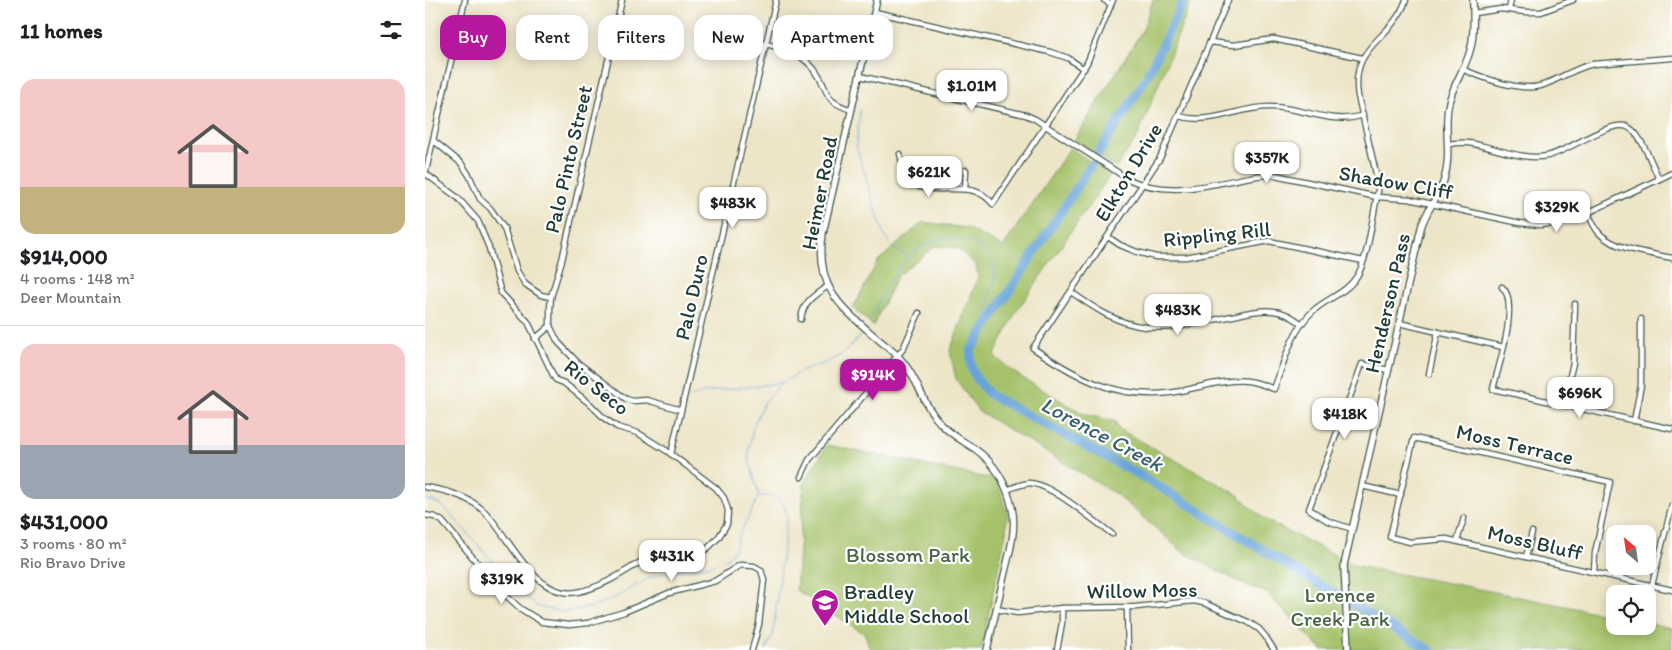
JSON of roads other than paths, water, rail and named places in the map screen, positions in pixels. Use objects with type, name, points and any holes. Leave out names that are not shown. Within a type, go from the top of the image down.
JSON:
[{"type":"street","points":[[425,175],[465,0]]},
{"type":"street","name":"Palo Pinto Street","points":[[551,296],[562,260],[621,0]]},
{"type":"street","name":"Palo Duro","points":[[671,454],[776,0]]},
{"type":"street","name":"Heimer Road","points":[[877,0],[821,245],[822,264],[828,286],[836,300],[847,313],[898,356],[912,373],[929,410],[940,424],[982,454],[993,466],[1007,490],[1013,510],[1012,537],[987,650]]},
{"type":"street","points":[[900,154],[907,176],[915,184],[927,188],[976,191],[993,204],[1084,69],[1112,2],[1104,0]]},
{"type":"street","name":"Elkton Drive","points":[[1228,0],[1167,147],[1033,348],[1060,367],[1081,378],[1125,392],[1168,393],[1239,381],[1256,382],[1274,389],[1293,339],[1302,324]]},
{"type":"street","points":[[1071,292],[1109,316],[1144,327],[1163,328],[1263,310],[1284,313],[1302,324],[1319,306],[1350,286],[1359,273],[1363,261],[1377,197],[1378,182],[1357,84],[1358,71],[1362,58],[1373,43],[1397,19],[1406,0]]},
{"type":"street","name":"Henderson Pass","points":[[1348,650],[1343,570],[1421,228],[1425,214],[1445,178],[1449,157],[1447,118],[1449,98],[1469,57],[1472,42],[1473,0]]},
{"type":"street","points":[[1509,9],[1511,0]]},
{"type":"street","points":[[1473,13],[1501,9],[1541,12],[1573,0]]},
{"type":"street","points":[[875,12],[1050,52],[1068,58],[1084,69]]},
{"type":"street","points":[[1210,42],[1234,45],[1274,38],[1362,58]]},
{"type":"street","points":[[765,44],[788,50],[805,60],[818,74],[832,101],[853,110]]},
{"type":"street","points":[[1463,69],[1482,77],[1529,88],[1546,84],[1581,67],[1593,64],[1672,58]]},
{"type":"street","name":"Shadow Cliff","points":[[860,76],[1021,114],[1035,119],[1111,170],[1142,185],[1163,189],[1188,189],[1260,175],[1275,174],[1377,197],[1404,198],[1530,225],[1561,223],[1588,213],[1672,173]]},
{"type":"street","points":[[1179,116],[1199,120],[1270,107],[1342,120],[1363,115]]},
{"type":"street","points":[[1449,144],[1468,143],[1527,156],[1543,157],[1554,155],[1611,128],[1626,126],[1638,136],[1659,179]]},
{"type":"street","points":[[434,141],[461,163],[480,199],[490,208],[504,228],[517,271],[525,284],[541,295],[551,296]]},
{"type":"street","points":[[965,189],[966,170]]},
{"type":"street","name":"Rio Seco","points":[[425,175],[452,193],[478,221],[489,248],[501,293],[528,322],[556,380],[564,383],[613,425],[638,433],[671,454],[719,491],[725,498],[727,506],[727,524],[718,538],[703,551],[690,555],[660,553],[652,555],[601,584],[576,592],[561,591],[548,586],[523,565],[484,512],[467,500],[441,489],[425,487]]},
{"type":"street","points":[[1588,213],[1596,229],[1611,242],[1619,246],[1672,257]]},
{"type":"street","name":"Rippling Rill","points":[[1108,237],[1120,245],[1156,257],[1187,257],[1269,241],[1363,261]]},
{"type":"street","points":[[801,320],[804,306],[828,286]]},
{"type":"street","points":[[1502,287],[1508,294],[1509,317],[1493,390],[1672,429]]},
{"type":"street","name":"Rio Seco","points":[[551,296],[551,326],[558,342],[567,353],[592,375],[621,397],[630,401],[653,401],[681,410]]},
{"type":"street","points":[[1563,405],[1574,356],[1575,304]]},
{"type":"street","points":[[801,477],[809,460],[898,356],[919,313]]},
{"type":"street","points":[[1634,421],[1641,385],[1641,320]]},
{"type":"street","points":[[1399,324],[1503,347]]},
{"type":"street","points":[[535,339],[551,326]]},
{"type":"street","points":[[1429,374],[1438,332]]},
{"type":"street","points":[[1353,529],[1328,521],[1309,509],[1362,364],[1388,370]]},
{"type":"street","name":"Moss Terrace","points":[[1401,495],[1414,438],[1610,482],[1595,553],[1594,572]]},
{"type":"street","points":[[1007,490],[1018,485],[1029,484],[1048,489],[1112,534]]},
{"type":"street","points":[[1362,486],[1401,495]]},
{"type":"street","name":"Moss Bluff","points":[[1401,495],[1391,538],[1410,542],[1440,539],[1457,541],[1652,585]]},
{"type":"street","points":[[1652,585],[1672,505]]},
{"type":"street","points":[[425,515],[442,521],[502,592],[521,609],[542,622],[582,625],[624,612],[669,593],[715,581],[735,567],[744,564],[756,567],[761,570],[764,580],[759,624],[752,650]]},
{"type":"street","points":[[1457,541],[1464,518]]},
{"type":"street","points":[[1526,557],[1532,532]]},
{"type":"street","name":"Moss Bluff","points":[[1656,586],[1672,590]]},
{"type":"street","name":"Willow Moss","points":[[997,609],[1018,613],[1062,608],[1127,607],[1189,601],[1204,603],[1248,622],[1259,629],[1274,650]]},
{"type":"street","points":[[1127,607],[1127,650]]},
{"type":"street","points":[[1057,650],[1062,623],[1062,608]]},
{"type":"waterway","name":"Lorence Creek","points":[[1098,154],[1145,80],[1184,0]]},
{"type":"waterway","points":[[860,111],[856,146],[884,235],[892,248],[909,257]]},
{"type":"waterway","name":"Lorence Creek","points":[[1092,164],[971,350],[970,358],[974,375],[990,395],[1145,478],[1430,650]]},
{"type":"waterway","points":[[869,322],[886,289],[908,258],[921,247],[937,240],[955,238],[979,246],[989,256],[995,269],[984,330]]},
{"type":"waterway","points":[[425,500],[444,507],[517,589],[538,607],[564,612],[594,607],[620,595],[647,579],[667,572],[711,565],[729,557],[735,549],[739,535],[759,496],[748,456],[753,427],[765,401],[782,383],[802,371],[843,354],[863,333]]},
{"type":"waterway","points":[[688,398],[706,392],[781,383]]},
{"type":"waterway","points":[[760,496],[771,496],[779,499],[784,506],[787,517],[773,634],[766,650]]},
{"type":"place","name":"Bradley Middle School","points":[[825,627]]},
{"type":"park label","name":"Blossom Park","points":[[908,554]]},
{"type":"park label","name":"Lorence Creek Park","points":[[1340,606]]}]
